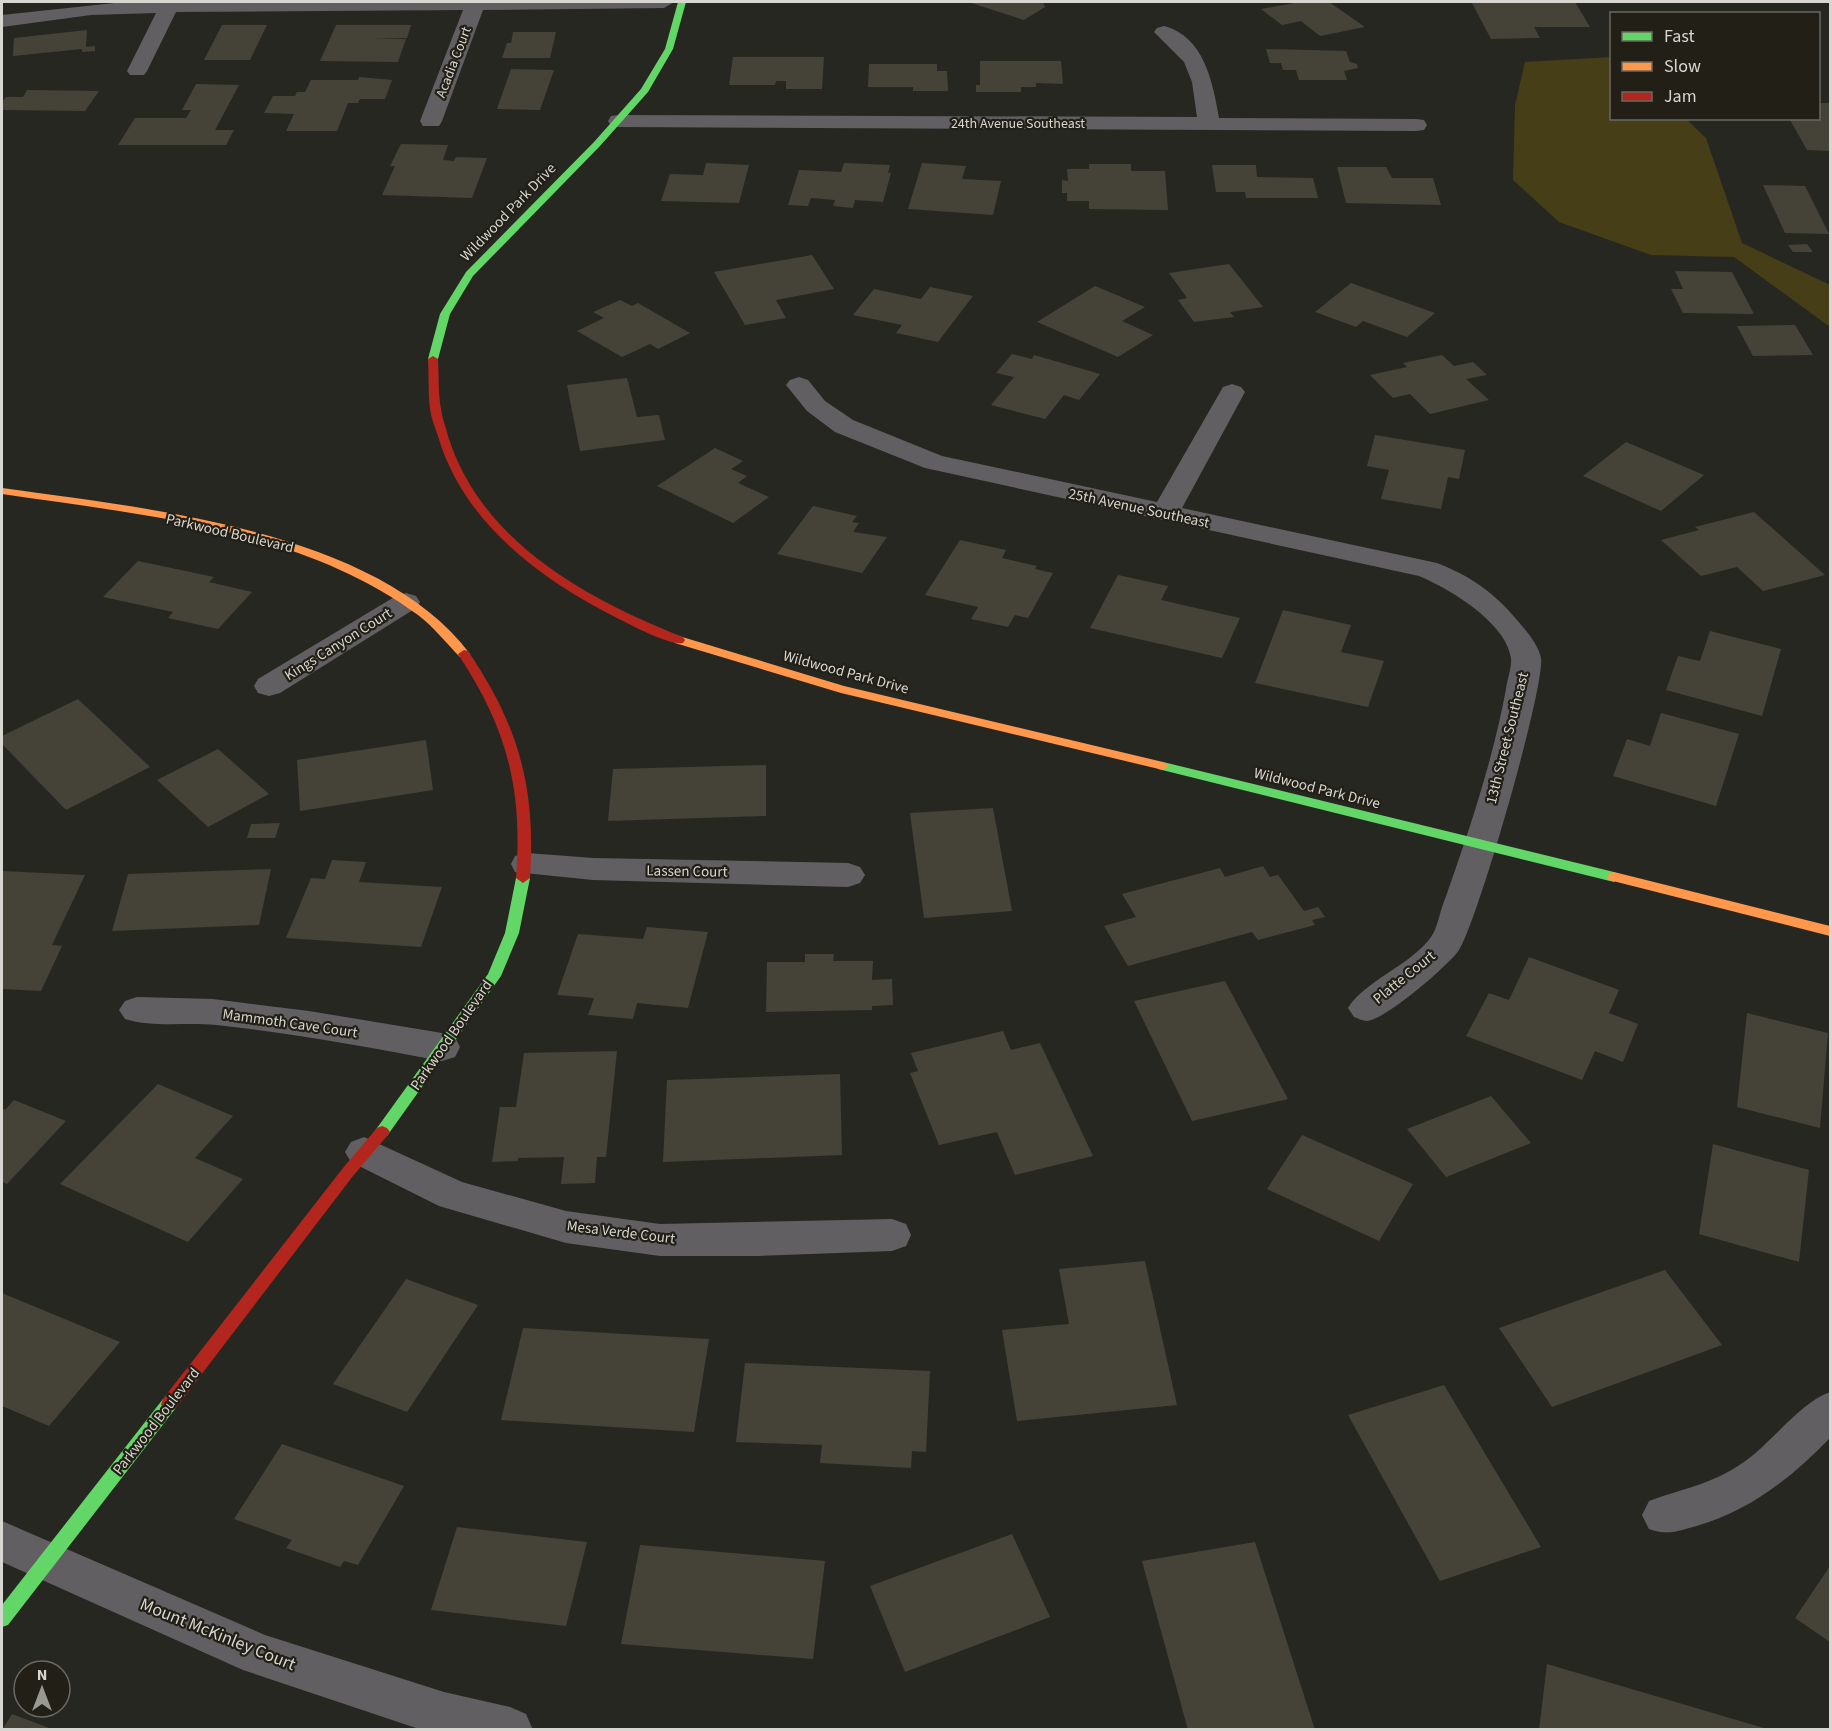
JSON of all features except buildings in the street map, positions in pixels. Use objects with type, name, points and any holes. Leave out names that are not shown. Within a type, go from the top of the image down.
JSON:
[{"type":"street","points":[[2,21],[91,9],[170,6],[664,2]]},
{"type":"street","name":"Wildwood Park Drive","points":[[682,2],[680,25],[651,84],[620,121],[504,241],[477,265],[460,288],[434,342],[434,402],[448,461],[492,527],[515,549],[589,600],[641,625],[713,651],[852,693],[1830,932]]},
{"type":"street","name":"Acadia Court","points":[[431,121],[474,4]]},
{"type":"street","points":[[137,72],[170,6]]},
{"type":"street","points":[[1164,32],[1196,60],[1209,124]]},
{"type":"street","name":"24th Avenue Southeast","points":[[620,121],[1416,125]]},
{"type":"street","name":"25th Avenue Southeast","points":[[799,384],[816,406],[844,426],[934,462],[1427,569],[1454,580],[1491,606]]},
{"type":"street","points":[[1165,513],[1232,392]]},
{"type":"street","name":"Parkwood Boulevard","points":[[2,491],[227,529],[298,548],[372,580],[406,602],[447,634],[481,673],[502,713],[514,747],[523,786],[527,864],[518,915],[505,954],[482,997],[442,1047],[382,1132],[364,1152],[2,1619]]},
{"type":"street","name":"Kings Canyon Court","points":[[269,686],[406,602]]},
{"type":"street","name":"13th Street Southeast","points":[[1480,845],[1518,706],[1526,658],[1519,640],[1491,606]]},
{"type":"street","name":"Platte Court","points":[[1366,1008],[1409,978],[1446,943],[1480,845]]},
{"type":"street","name":"Lassen Court","points":[[527,864],[593,869],[848,875]]},
{"type":"street","name":"Mammoth Cave Court","points":[[137,1010],[213,1012],[309,1024],[442,1047]]},
{"type":"street","name":"Mesa Verde Court","points":[[364,1152],[452,1195],[566,1227],[660,1240],[758,1240],[892,1235]]},
{"type":"street","points":[[1664,1515],[1711,1502],[1748,1481],[1795,1447],[1830,1410]]},
{"type":"street","name":"Mount McKinley Court","points":[[2,1541],[259,1655],[444,1714],[510,1730]]},
{"type":"shaded area","points":[[1610,57],[1610,120],[1687,120],[1706,138],[1742,243],[1830,285],[1830,327],[1734,257],[1651,255],[1559,222],[1513,180],[1515,105],[1525,62]]},
{"type":"traffic: fast","points":[[433,359],[445,314],[469,274],[597,144],[645,90],[669,49],[682,2]]},
{"type":"traffic: fast","points":[[1163,766],[1614,877]]},
{"type":"traffic: fast","points":[[382,1132],[494,976],[512,933],[523,878]]},
{"type":"traffic: fast","points":[[2,1619],[169,1404]]},
{"type":"traffic: slow","points":[[2,491],[185,520],[251,535],[315,555],[373,580],[424,613],[464,654]]},
{"type":"traffic: slow","points":[[679,640],[841,689],[1163,766]]},
{"type":"traffic: slow","points":[[1614,877],[1830,931]]},
{"type":"traffic: jam","points":[[433,359],[435,411],[450,458],[474,500],[506,538],[545,570],[588,598],[633,622],[679,640]]},
{"type":"traffic: jam","points":[[464,654],[495,705],[507,732],[515,760],[524,818],[523,878]]},
{"type":"traffic: jam","points":[[169,1404],[348,1172],[382,1132]]}]
